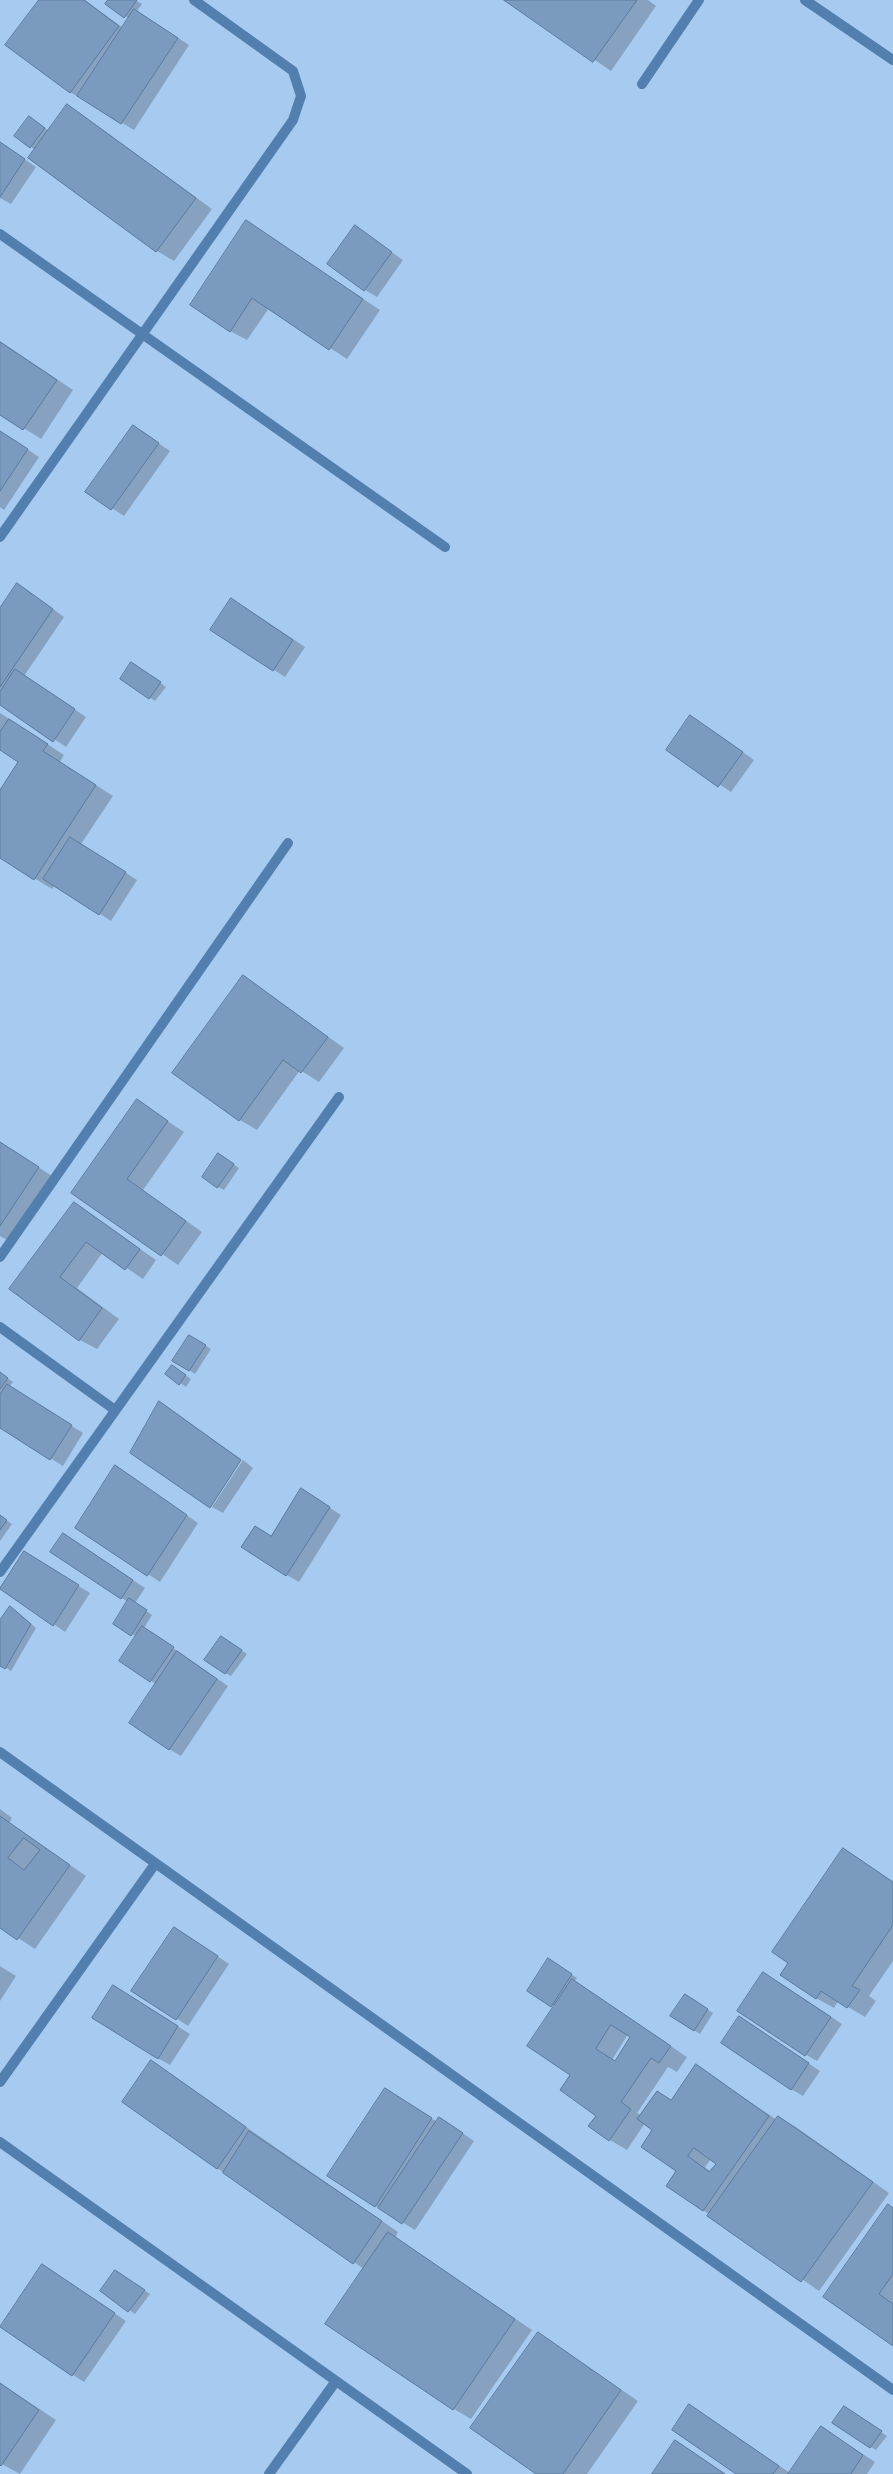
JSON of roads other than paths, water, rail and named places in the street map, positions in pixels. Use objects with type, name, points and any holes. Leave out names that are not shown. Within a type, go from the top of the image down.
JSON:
[{"type":"street","points":[[0,537],[293,120],[301,96],[293,71],[194,0]]},
{"type":"street","points":[[642,84],[699,0]]},
{"type":"street","points":[[805,0],[893,60]]},
{"type":"street","points":[[0,234],[445,546]]},
{"type":"street","points":[[0,1257],[288,843]]},
{"type":"street","points":[[0,1572],[339,1097]]},
{"type":"street","points":[[0,1328],[115,1410]]},
{"type":"street","points":[[0,1752],[893,2390]]},
{"type":"street","points":[[0,2082],[156,1864]]},
{"type":"street","points":[[0,2142],[467,2474]]},
{"type":"street","points":[[269,2474],[336,2381]]}]
